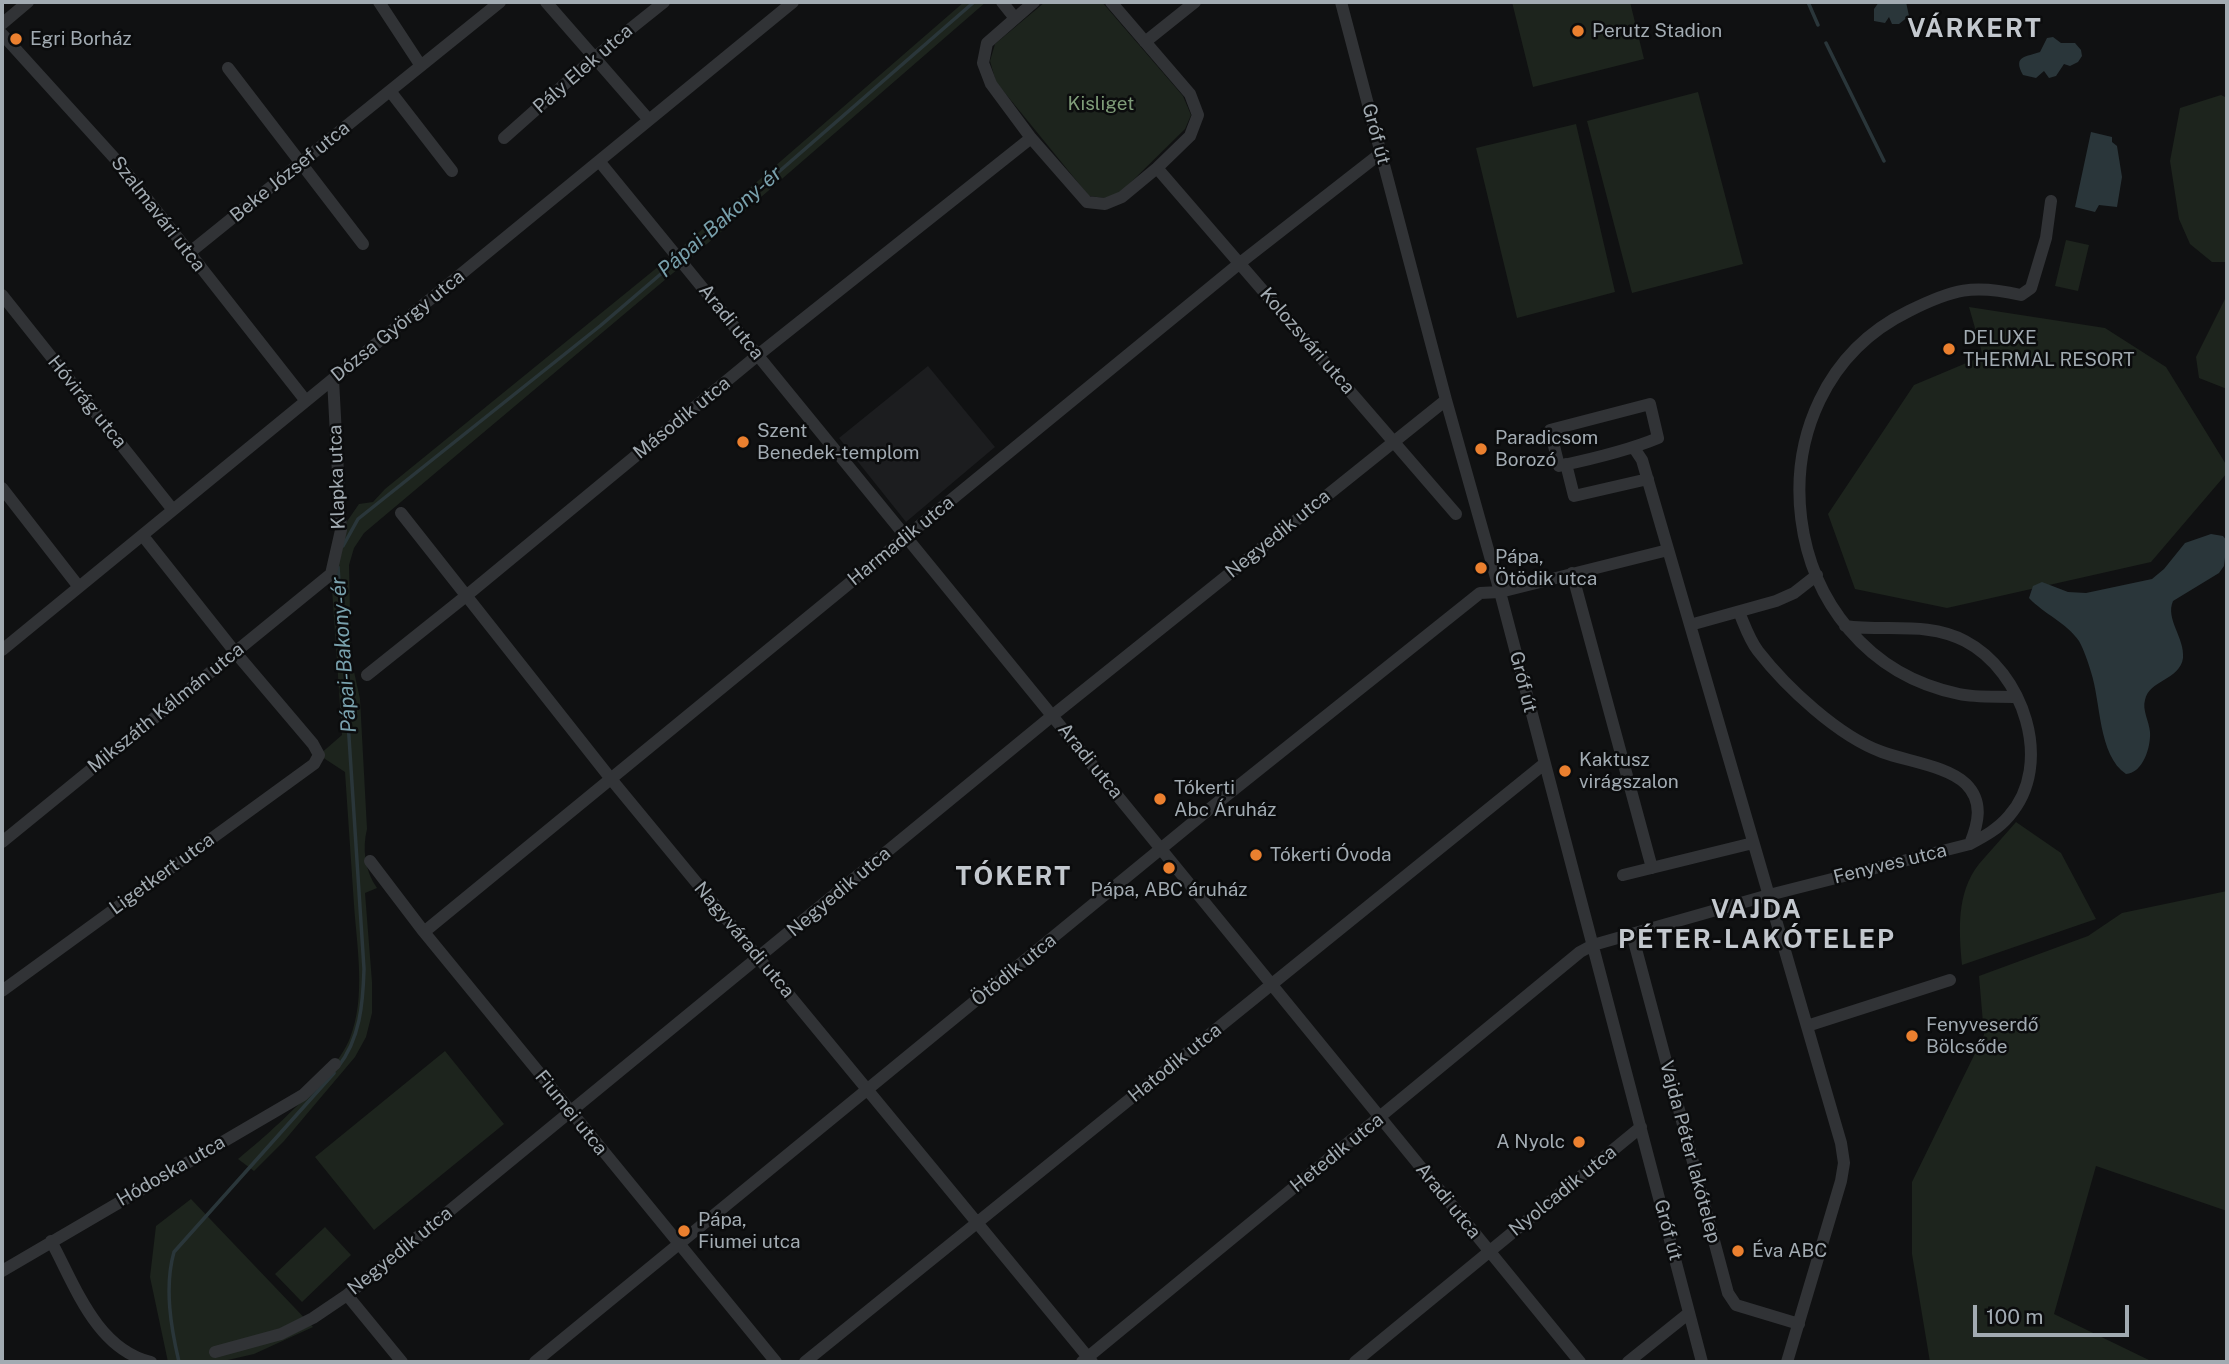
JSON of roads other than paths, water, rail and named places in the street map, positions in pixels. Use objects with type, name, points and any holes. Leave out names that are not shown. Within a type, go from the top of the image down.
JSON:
[{"type":"street","points":[[2,24],[28,2]]},
{"type":"street","points":[[379,2],[421,66]]},
{"type":"street","name":"Beke József utca","points":[[189,253],[500,2]]},
{"type":"street","points":[[546,2],[649,120]]},
{"type":"street","name":"Pály Elek utca","points":[[504,138],[594,58],[664,2]]},
{"type":"street","name":"Dózsa György utca","points":[[2,650],[793,2]]},
{"type":"street","points":[[1002,2],[1014,17]]},
{"type":"street","points":[[1034,2],[987,43],[984,62],[991,85],[1031,138],[1087,202],[1105,204],[1122,197],[1157,167],[1190,135],[1198,115],[1190,94],[1111,2]]},
{"type":"street","points":[[1145,42],[1195,2]]},
{"type":"street","name":"Gróf út","points":[[1341,2],[1446,400],[1500,592],[1702,1362]]},
{"type":"street","name":"Szalmavári utca","points":[[2,34],[118,162],[306,401]]},
{"type":"street","points":[[228,68],[363,244]]},
{"type":"street","points":[[390,91],[452,170]]},
{"type":"street","name":"Második utca","points":[[367,675],[758,355],[1031,138]]},
{"type":"street","name":"Harmadik utca","points":[[425,932],[1240,263],[1381,153]]},
{"type":"street","name":"Aradi utca","points":[[599,161],[1580,1362]]},
{"type":"street","name":"Kolozsvári utca","points":[[1157,167],[1456,514]]},
{"type":"street","points":[[2017,697],[1961,695],[1926,685],[1894,668],[1861,645],[1838,618],[1808,552],[1800,516],[1799,480],[1803,451],[1813,419],[1844,361],[1893,318],[1961,289],[2000,290],[2021,295],[2031,288],[2046,238],[2051,201]]},
{"type":"street","name":"Hóvirág utca","points":[[2,295],[173,510]]},
{"type":"street","name":"Klapka utca","points":[[331,574],[341,530],[333,379]]},
{"type":"street","name":"Negyedik utca","points":[[215,1352],[281,1334],[313,1318],[347,1295],[1052,716],[1446,400]]},
{"type":"street","points":[[1650,404],[1658,438],[1634,448],[1559,466],[1550,430],[1650,404]]},
{"type":"street","points":[[1634,448],[1642,460],[1648,479],[1807,1026],[1844,1163],[1787,1362]]},
{"type":"street","points":[[1566,464],[1574,496],[1648,479]]},
{"type":"street","points":[[2,488],[79,586]]},
{"type":"street","name":"Nagyváradi utca","points":[[401,513],[611,779],[869,1090],[1087,1361]]},
{"type":"street","points":[[143,536],[235,652]]},
{"type":"street","points":[[1500,592],[1668,550]]},
{"type":"street","points":[[1572,573],[1651,868]]},
{"type":"street","name":"Mikszáth Kálmán utca","points":[[2,842],[331,574]]},
{"type":"street","points":[[1690,625],[1785,597],[1817,575]]},
{"type":"street","name":"Ötödik utca","points":[[535,1362],[1161,849],[1480,593],[1500,592]]},
{"type":"street","name":"Fenyves utca","points":[[1739,612],[1758,650],[1782,678],[1849,735],[1877,750],[1952,774],[1967,785],[1975,797],[1979,814],[1978,826],[1970,844]]},
{"type":"street","name":"Fenyves utca","points":[[1769,895],[1970,844],[1993,832],[2010,816],[2023,795],[2031,745],[2017,697],[2007,678],[1987,654],[1964,640],[1937,630],[1845,626]]},
{"type":"street","name":"Ligetkert utca","points":[[2,991],[314,764],[319,755],[313,744],[235,652]]},
{"type":"street","name":"Hatodik utca","points":[[806,1362],[1544,764]]},
{"type":"street","points":[[1623,875],[1753,843]]},
{"type":"street","name":"Fiumei utca","points":[[370,861],[571,1113],[776,1362]]},
{"type":"street","points":[[1593,945],[1769,895]]},
{"type":"street","name":"Vajda Péter lakótelep","points":[[1632,934],[1728,1293],[1736,1305],[1799,1324]]},
{"type":"street","name":"Hetedik utca","points":[[1087,1361],[1580,952],[1593,945]]},
{"type":"street","points":[[1807,1026],[1950,980]]},
{"type":"street","name":"Hódoska utca","points":[[2,1271],[303,1094],[335,1064]]},
{"type":"street","name":"Nyolcadik utca","points":[[1354,1362],[1641,1127]]},
{"type":"street","points":[[51,1241],[98,1327],[134,1356],[151,1362]]},
{"type":"street","points":[[347,1295],[401,1362]]},
{"type":"street","points":[[1628,1362],[1689,1312]]},
{"type":"waterway","name":"Pápai-Bakony-ér","points":[[682,256],[974,2]]},
{"type":"waterway","points":[[1808,2],[1818,25]]},
{"type":"waterway","points":[[1826,43],[1884,161]]},
{"type":"waterway","name":"Pápai-Bakony-ér","points":[[343,546],[358,519],[600,326],[676,261]]},
{"type":"waterway","name":"Pápai-Bakony-ér","points":[[338,567],[364,969],[363,995],[356,1033],[338,1067]]},
{"type":"waterway","name":"Pápai-Bakony-ér","points":[[179,1362],[169,1293],[174,1252],[334,1073]]},
{"type":"place","name":"Perutz Stadion","points":[[1578,31]]},
{"type":"place","name":"Egri Borház","points":[[16,39]]},
{"type":"place","name":"DELUXE THERMAL RESORT","points":[[1949,349]]},
{"type":"place","name":"Szent Benedek-templom","points":[[743,442]]},
{"type":"place","name":"Paradicsom Borozó","points":[[1481,449]]},
{"type":"place","name":"Pápa, Ötödik utca","points":[[1481,568]]},
{"type":"place","name":"Kaktusz virágszalon","points":[[1565,771]]},
{"type":"place","name":"Tókerti Abc Áruház","points":[[1160,799]]},
{"type":"place","name":"Tókerti Óvoda","points":[[1256,855]]},
{"type":"place","name":"Pápa, ABC áruház","points":[[1169,868]]},
{"type":"place","name":"Fenyveserdő Bölcsőde","points":[[1912,1036]]},
{"type":"place","name":"A Nyolc","points":[[1579,1142]]},
{"type":"place","name":"Pápa, Fiumei utca","points":[[684,1231]]},
{"type":"place","name":"Éva ABC","points":[[1738,1251]]},
{"type":"district","name":"VÁRKERT","points":[[1975,29]]},
{"type":"district","name":"TÓKERT","points":[[1014,877]]},
{"type":"district","name":"VAJDA PÉTER-LAKÓTELEP","points":[[1757,925]]},
{"type":"park label","name":"Kisliget","points":[[1101,104]]}]
